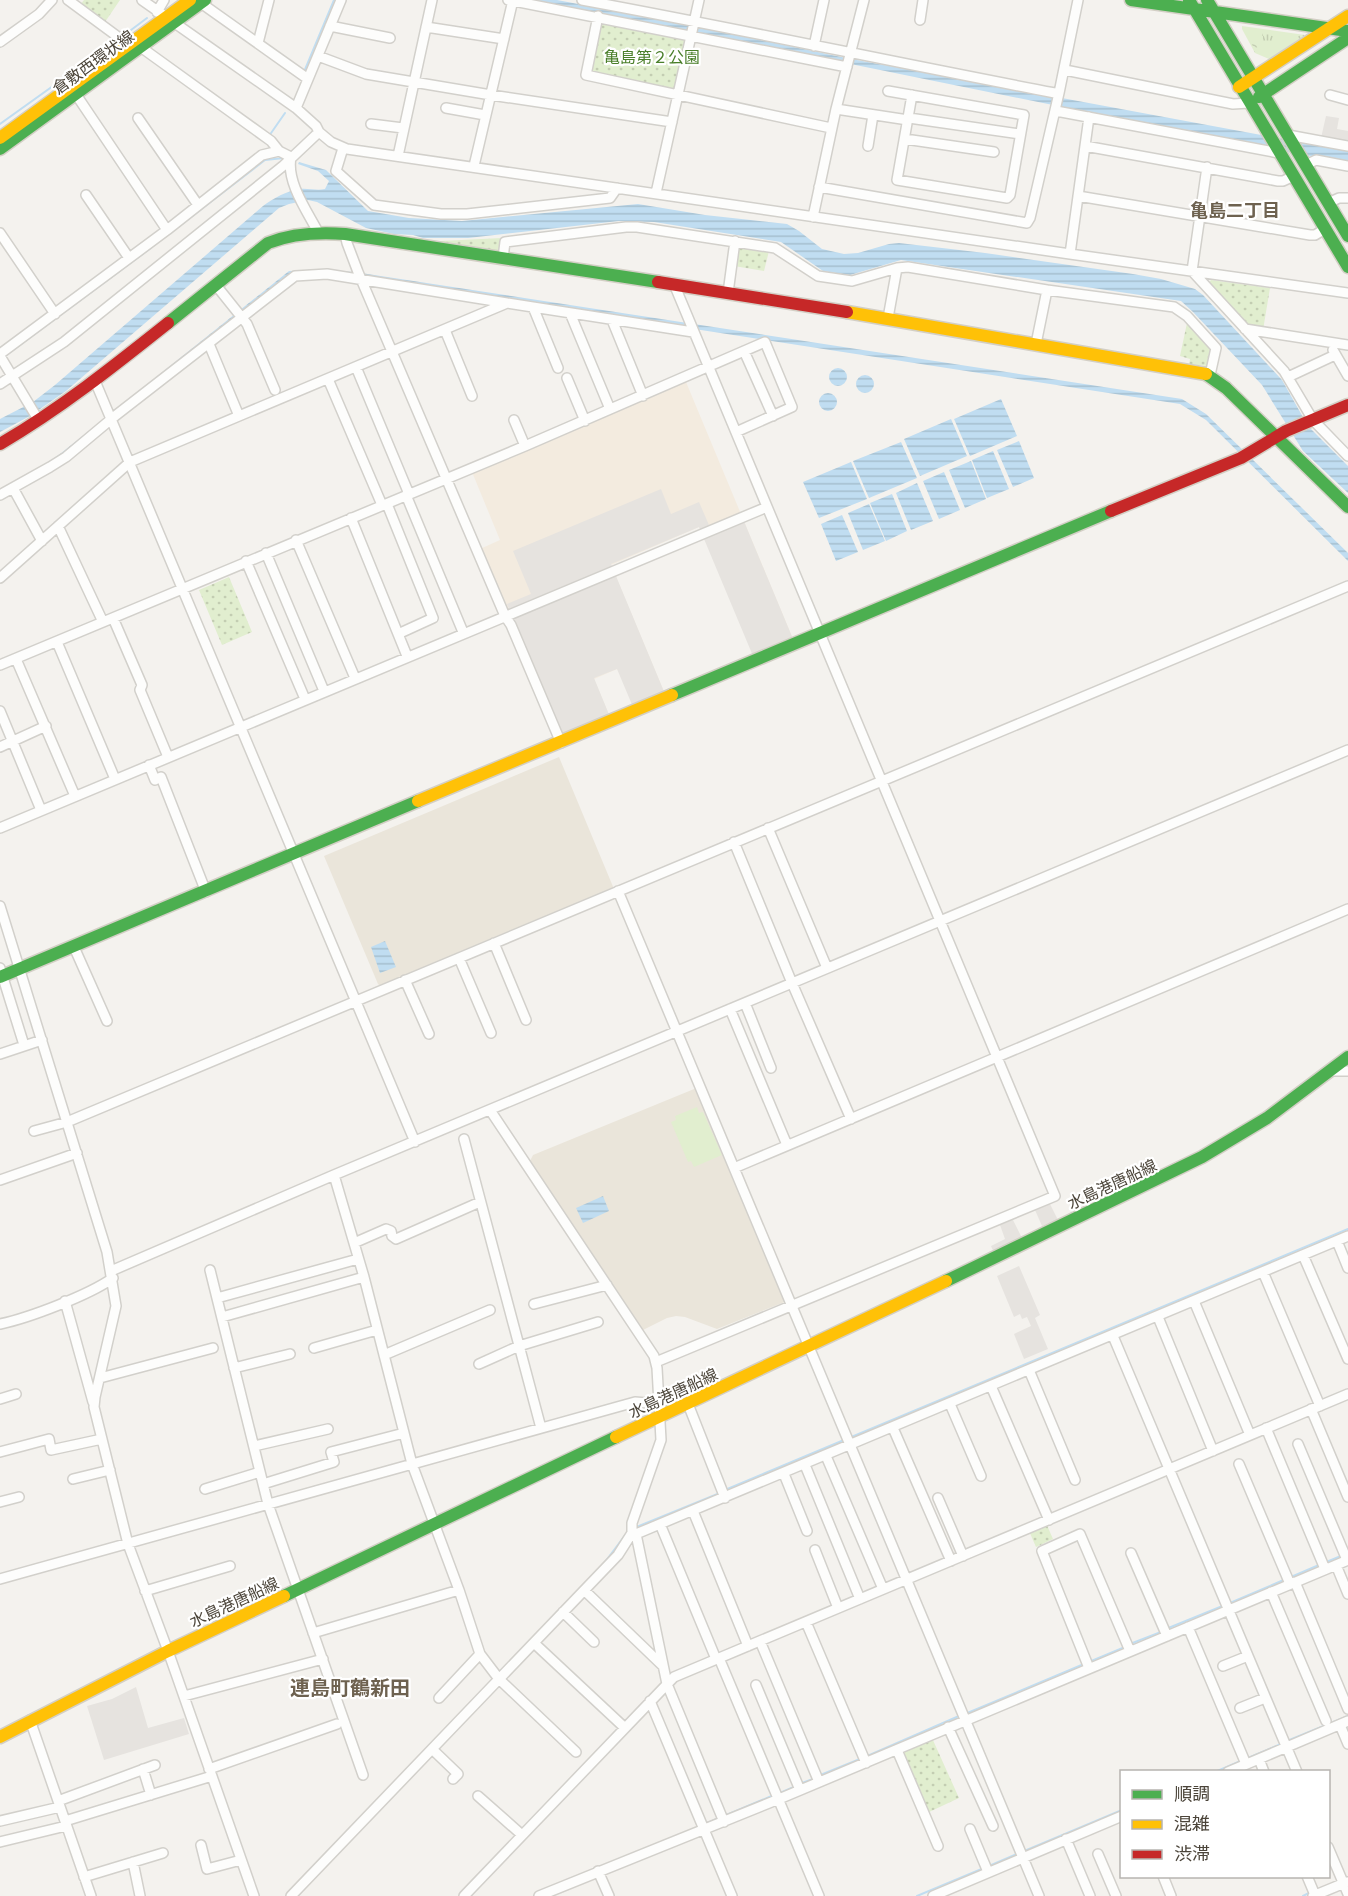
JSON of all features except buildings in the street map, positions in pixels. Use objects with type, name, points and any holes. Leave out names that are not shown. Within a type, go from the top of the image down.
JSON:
[{"type":"street","points":[[0,42],[39,14],[52,0]]},
{"type":"street","points":[[68,0],[129,45]]},
{"type":"street","points":[[142,0],[296,108],[316,126],[319,132],[331,142],[344,148],[1070,254],[1348,292]]},
{"type":"street","points":[[164,0],[166,18]]},
{"type":"street","points":[[258,43],[270,0]]},
{"type":"street","points":[[296,108],[340,0]]},
{"type":"street","points":[[398,156],[432,0]]},
{"type":"street","points":[[474,166],[511,0],[598,16],[814,46],[849,61]]},
{"type":"street","points":[[582,0],[692,28],[849,61],[1059,94]]},
{"type":"street","points":[[656,194],[699,0]]},
{"type":"street","points":[[814,46],[824,0]]},
{"type":"street","points":[[813,217],[831,128],[864,0]]},
{"type":"street","points":[[920,20],[923,0]]},
{"type":"street","points":[[819,187],[1027,223],[1065,70],[1078,0]]},
{"type":"street","points":[[1131,0],[1191,4],[1216,13],[1348,31]]},
{"type":"street","points":[[1207,0],[1348,236]]},
{"type":"street","points":[[199,1],[308,79]]},
{"type":"street","name":"倉敷西環状線","points":[[0,149],[129,45],[166,18],[199,1]]},
{"type":"street","points":[[1191,4],[1348,267]]},
{"type":"street","points":[[598,16],[586,75],[831,128]]},
{"type":"street","points":[[1239,87],[1348,16]]},
{"type":"street","name":"倉敷西環状線","points":[[0,138],[142,48],[166,18]]},
{"type":"street","points":[[330,26],[390,38]]},
{"type":"street","points":[[426,27],[504,39]]},
{"type":"street","points":[[1065,70],[1233,104],[1249,103],[1348,38]]},
{"type":"street","points":[[142,48],[271,141],[279,151],[291,157]]},
{"type":"street","points":[[318,56],[366,74],[672,122]]},
{"type":"street","points":[[74,91],[167,230]]},
{"type":"street","points":[[888,92],[912,95],[1024,115],[1010,195],[1007,198],[897,180],[912,95]]},
{"type":"street","points":[[1330,95],[1348,100]]},
{"type":"street","points":[[446,108],[486,115]]},
{"type":"street","points":[[836,109],[1020,134]]},
{"type":"street","points":[[1056,109],[1278,151]]},
{"type":"street","points":[[868,146],[873,115]]},
{"type":"street","points":[[1070,254],[1089,117]]},
{"type":"street","points":[[138,118],[198,206]]},
{"type":"street","points":[[371,124],[403,128]]},
{"type":"street","points":[[0,384],[64,342],[319,132]]},
{"type":"street","points":[[1290,138],[1348,146]]},
{"type":"street","points":[[905,139],[994,152]]},
{"type":"street","points":[[1085,146],[1278,181],[1294,176]]},
{"type":"street","points":[[344,148],[336,171],[374,205],[441,214],[467,214],[610,198],[617,188]]},
{"type":"street","points":[[38,420],[1,357],[262,155],[279,151]]},
{"type":"street","points":[[291,157],[289,167],[294,183],[318,232]]},
{"type":"street","points":[[1306,165],[1316,160],[1348,166]]},
{"type":"street","points":[[1192,270],[1207,167]]},
{"type":"street","points":[[86,195],[129,258]]},
{"type":"street","points":[[1078,196],[1310,235],[1325,229]]},
{"type":"street","points":[[1328,203],[1339,198],[1348,198]]},
{"type":"street","points":[[503,258],[505,242],[626,227],[658,229],[780,250],[818,276],[852,281],[908,267],[1047,290],[1174,307],[1180,310],[1216,348],[1210,375]]},
{"type":"street","points":[[0,444],[95,381],[268,243],[283,236],[318,232],[345,234],[674,284],[1188,369],[1210,375],[1282,435],[1348,507]]},
{"type":"street","points":[[0,233],[55,314]]},
{"type":"street","points":[[345,234],[360,276],[561,743]]},
{"type":"street","points":[[728,293],[735,241]]},
{"type":"street","points":[[888,318],[897,268]]},
{"type":"street","points":[[1192,270],[1288,376],[1311,421],[1348,456]]},
{"type":"street","points":[[0,495],[50,468],[110,418],[209,344],[239,316],[295,276],[327,274],[360,276],[612,320],[692,328]]},
{"type":"street","points":[[215,284],[247,324],[275,390]]},
{"type":"street","points":[[656,1362],[1054,1196],[674,284]]},
{"type":"street","points":[[1036,344],[1047,290]]},
{"type":"street","points":[[0,578],[130,462],[507,303]]},
{"type":"street","points":[[533,307],[558,368]]},
{"type":"street","points":[[570,313],[610,409]]},
{"type":"street","points":[[612,320],[643,396]]},
{"type":"street","points":[[1245,329],[1348,345]]},
{"type":"street","points":[[445,330],[472,396]]},
{"type":"street","points":[[0,666],[296,540],[585,421],[765,342],[792,407],[736,432]]},
{"type":"street","points":[[1331,342],[1335,355],[1348,376]]},
{"type":"street","points":[[209,344],[239,416]]},
{"type":"street","points":[[744,351],[772,416]]},
{"type":"street","points":[[1288,376],[1335,355]]},
{"type":"street","points":[[356,367],[463,632]]},
{"type":"street","points":[[567,378],[585,421]]},
{"type":"street","points":[[328,379],[434,618],[398,634]]},
{"type":"street","points":[[95,381],[415,1142]]},
{"type":"street","points":[[24,1046],[1,974],[20,970],[1244,456],[1282,435],[1348,405]]},
{"type":"street","points":[[514,420],[525,446]]},
{"type":"street","points":[[13,488],[42,541]]},
{"type":"street","points":[[0,828],[463,632],[767,507]]},
{"type":"street","points":[[351,518],[407,656]]},
{"type":"street","points":[[58,526],[103,622]]},
{"type":"street","points":[[296,540],[355,678]]},
{"type":"street","points":[[266,553],[324,691]]},
{"type":"street","points":[[246,561],[305,699]]},
{"type":"street","points":[[34,1131],[67,1122],[1348,586]]},
{"type":"street","points":[[113,618],[142,685],[140,690],[168,757]]},
{"type":"street","points":[[57,642],[114,779]]},
{"type":"street","points":[[16,658],[75,796]]},
{"type":"street","points":[[0,711],[41,810]]},
{"type":"street","points":[[0,747],[46,726]]},
{"type":"street","points":[[0,1324],[14,1321],[101,1286],[112,1275],[334,1175],[1348,750]]},
{"type":"street","points":[[149,765],[155,780],[161,777],[206,892]]},
{"type":"street","points":[[768,828],[827,968]]},
{"type":"street","points":[[734,842],[851,1119]]},
{"type":"street","points":[[618,891],[1040,1896]]},
{"type":"street","points":[[0,906],[77,1153],[112,1275],[116,1306],[94,1407]]},
{"type":"street","points":[[734,1167],[1348,909]]},
{"type":"street","points":[[494,944],[526,1020]]},
{"type":"street","points":[[74,947],[107,1021]]},
{"type":"street","points":[[459,958],[491,1033]]},
{"type":"street","points":[[405,980],[429,1034]]},
{"type":"street","points":[[745,1003],[771,1068]]},
{"type":"street","points":[[730,1009],[787,1145]]},
{"type":"street","points":[[0,1054],[42,1040]]},
{"type":"street","name":"水島港唐船線","points":[[0,1737],[168,1651],[433,1525],[660,1411],[688,1404],[1180,1169],[1269,1116],[1348,1057]]},
{"type":"street","points":[[1332,1071],[1348,1071]]},
{"type":"street","points":[[490,1110],[656,1362],[661,1440],[632,1523],[667,1684],[722,1819]]},
{"type":"street","points":[[464,1139],[541,1428]]},
{"type":"street","points":[[0,1180],[77,1153]]},
{"type":"street","points":[[334,1175],[364,1277],[412,1464],[480,1654],[497,1677],[576,1752]]},
{"type":"street","points":[[354,1243],[386,1229],[391,1231],[392,1236],[396,1239],[480,1202]]},
{"type":"street","points":[[291,1896],[432,1749],[497,1677],[585,1591],[634,1534],[693,1511],[723,1494],[805,1465],[826,1456],[850,1441],[893,1428],[1348,1236]]},
{"type":"street","points":[[1337,1241],[1348,1268]]},
{"type":"street","points":[[1303,1255],[1348,1359]]},
{"type":"street","points":[[217,1298],[358,1259]]},
{"type":"street","points":[[210,1270],[268,1504],[363,1775]]},
{"type":"street","points":[[1263,1272],[1316,1407],[1348,1497]]},
{"type":"street","points":[[222,1317],[364,1277]]},
{"type":"street","points":[[534,1304],[607,1285]]},
{"type":"street","points":[[65,1301],[128,1544],[254,1896]]},
{"type":"street","points":[[1194,1301],[1250,1436]]},
{"type":"street","points":[[384,1355],[490,1310]]},
{"type":"street","points":[[1158,1317],[1213,1451]]},
{"type":"street","points":[[479,1364],[519,1346],[598,1323]]},
{"type":"street","points":[[314,1348],[377,1329]]},
{"type":"street","points":[[1113,1336],[1296,1770]]},
{"type":"street","points":[[100,1378],[213,1347]]},
{"type":"street","points":[[234,1368],[290,1354]]},
{"type":"street","points":[[1029,1370],[1075,1480]]},
{"type":"street","points":[[992,1386],[1049,1520]]},
{"type":"street","points":[[0,1399],[16,1394]]},
{"type":"street","points":[[464,1896],[674,1677],[1348,1394]]},
{"type":"street","points":[[0,1579],[635,1402],[660,1411]]},
{"type":"street","points":[[688,1404],[723,1494]]},
{"type":"street","points":[[950,1404],[981,1476]]},
{"type":"street","points":[[893,1428],[951,1561]]},
{"type":"street","points":[[1266,1428],[1324,1566]]},
{"type":"street","points":[[254,1446],[328,1429]]},
{"type":"street","points":[[263,1484],[334,1462],[331,1452],[404,1433]]},
{"type":"street","points":[[0,1452],[49,1438],[51,1450],[102,1439]]},
{"type":"street","points":[[539,1896],[864,1759],[897,1750],[948,1727],[965,1716],[1087,1664],[1165,1632],[1188,1627],[1227,1606],[1271,1592],[1324,1566],[1336,1565],[1346,1557],[1298,1444]]},
{"type":"street","points":[[826,1456],[883,1589]]},
{"type":"street","points":[[1239,1464],[1348,1709]]},
{"type":"street","points":[[805,1465],[860,1599]]},
{"type":"street","points":[[73,1479],[110,1470]]},
{"type":"street","points":[[205,1489],[260,1472]]},
{"type":"street","points":[[784,1473],[807,1531]]},
{"type":"street","points":[[0,1502],[19,1497]]},
{"type":"street","points":[[938,1498],[963,1556]]},
{"type":"street","points":[[693,1511],[748,1646]]},
{"type":"street","points":[[660,1524],[819,1896]]},
{"type":"street","points":[[1087,1664],[1042,1551],[1080,1534],[1128,1647]]},
{"type":"street","points":[[815,1550],[838,1608]]},
{"type":"street","points":[[1131,1553],[1165,1632]]},
{"type":"street","points":[[1336,1565],[1348,1594]]},
{"type":"street","points":[[145,1591],[230,1566]]},
{"type":"street","points":[[313,1633],[459,1590]]},
{"type":"street","points":[[585,1591],[663,1666]]},
{"type":"street","points":[[1271,1592],[1326,1721]]},
{"type":"street","points":[[563,1612],[594,1642]]},
{"type":"street","points":[[806,1622],[864,1759]]},
{"type":"street","points":[[1188,1627],[1244,1761]]},
{"type":"street","points":[[760,1641],[818,1779]]},
{"type":"street","points":[[534,1643],[624,1728]]},
{"type":"street","points":[[439,1698],[480,1654]]},
{"type":"street","points":[[1223,1666],[1248,1656]]},
{"type":"street","points":[[184,1696],[322,1659]]},
{"type":"street","points":[[756,1685],[799,1787]]},
{"type":"street","points":[[1240,1708],[1265,1698]]},
{"type":"street","points":[[650,1701],[732,1896]]},
{"type":"street","points":[[30,1720],[91,1896]]},
{"type":"street","points":[[1231,1770],[1244,1761],[1259,1759],[1285,1744],[1344,1723],[1348,1744]]},
{"type":"street","points":[[0,1842],[66,1824],[151,1795],[337,1724]]},
{"type":"street","points":[[948,1727],[993,1826]]},
{"type":"street","points":[[432,1749],[458,1774]]},
{"type":"street","points":[[897,1750],[938,1846]]},
{"type":"street","points":[[1259,1759],[1263,1770]]},
{"type":"street","points":[[0,1821],[59,1804],[155,1765]]},
{"type":"street","points":[[143,1769],[151,1795]]},
{"type":"street","points":[[478,1796],[522,1835]]},
{"type":"street","points":[[933,1896],[986,1869],[1120,1817]]},
{"type":"street","points":[[969,1829],[986,1869]]},
{"type":"street","points":[[1066,1839],[1090,1896]]},
{"type":"street","points":[[201,1845],[207,1869],[241,1860]]},
{"type":"street","points":[[1330,1849],[1348,1894]]},
{"type":"street","points":[[84,1877],[164,1853]]},
{"type":"street","points":[[1098,1854],[1116,1896]]},
{"type":"street","points":[[133,1862],[140,1896]]},
{"type":"street","points":[[598,1872],[609,1896]]},
{"type":"street","points":[[1164,1878],[1171,1896]]},
{"type":"street","points":[[1308,1878],[1316,1894],[1344,1881]]},
{"type":"shaded area","points":[[1326,116],[1339,118],[1337,129],[1348,131],[1348,143],[1321,138]]},
{"type":"shaded area","points":[[686,382],[793,639],[699,527],[611,565],[665,694],[617,669],[594,679],[610,717],[559,731],[512,617],[505,609],[480,549],[500,540],[472,472]]},
{"type":"shaded area","points":[[661,489],[671,514],[699,502],[712,532],[743,519],[793,639],[753,656],[699,527],[611,564],[665,694],[633,707],[617,669],[594,678],[610,717],[569,735],[559,731],[507,604],[531,594],[513,551]]},
{"type":"shaded area","points":[[559,757],[614,889],[381,987],[324,856]]},
{"type":"shaded area","points":[[699,1087],[787,1301],[717,1329],[676,1316],[641,1331],[529,1163],[533,1155]]},
{"type":"shaded area","points":[[1050,1204],[1058,1220],[1042,1226],[1035,1210]]},
{"type":"shaded area","points":[[1013,1220],[1022,1238],[994,1253],[991,1246],[1005,1239],[1000,1225]]},
{"type":"shaded area","points":[[1019,1266],[1040,1315],[1035,1318],[1048,1349],[1024,1359],[1014,1334],[1031,1326],[1027,1317],[1022,1319],[1020,1314],[1014,1317],[997,1276]]},
{"type":"shaded area","points":[[136,1687],[148,1728],[184,1718],[189,1734],[104,1760],[87,1706],[112,1699]]},
{"type":"green space","points":[[84,0],[120,0],[105,22],[80,5]]},
{"type":"green space","name":"亀島第２公園","points":[[600,22],[686,39],[676,86],[673,89],[590,74]]},
{"type":"green space","points":[[1242,26],[1305,35],[1269,59],[1255,53]]},
{"type":"green space","points":[[1245,28],[1263,32],[1263,46],[1254,48],[1244,31]]},
{"type":"green space","points":[[502,238],[500,250],[496,253],[420,242]]},
{"type":"green space","points":[[740,246],[769,251],[764,271],[734,266]]},
{"type":"green space","points":[[1211,280],[1270,288],[1263,330],[1249,327],[1207,285]]},
{"type":"green space","points":[[1187,323],[1212,349],[1207,366],[1189,364],[1190,359],[1180,356]]},
{"type":"green space","points":[[229,577],[252,632],[222,645],[199,590]]},
{"type":"green space","points":[[697,1107],[699,1113],[703,1112],[722,1155],[694,1167],[691,1161],[688,1162],[671,1122],[676,1120],[675,1116]]},
{"type":"green space","points":[[1046,1523],[1053,1539],[1036,1547],[1029,1531]]},
{"type":"green space","points":[[932,1738],[959,1798],[927,1813],[901,1754]]},
{"type":"water","points":[[521,0],[557,0],[846,58],[1348,151],[1348,163],[688,31]]},
{"type":"water","points":[[299,162],[326,170],[368,211],[409,218],[462,221],[638,204],[705,215],[787,224],[822,249],[844,254],[899,243],[1133,274],[1195,289],[1282,380],[1308,426],[1348,466],[1348,493],[1303,451],[1262,385],[1181,301],[901,260],[850,275],[823,271],[781,242],[654,222],[619,221],[468,238],[423,238],[366,228],[317,202],[308,200],[279,208],[66,391],[30,416],[0,432],[0,419],[33,402],[55,385],[263,206],[280,195],[295,190],[325,189],[329,181],[318,171],[298,164]]},
{"type":"water","points":[[325,269],[1182,399],[1206,414],[1348,553],[1348,561],[1206,420],[1180,404],[688,328],[298,274],[66,454],[0,493],[0,489],[60,454],[289,271]]},
{"type":"water","points":[[834,368],[842,368],[847,373],[845,384],[834,386],[829,381],[829,373]]},
{"type":"water","points":[[861,375],[869,375],[874,380],[872,391],[861,393],[856,388],[856,380]]},
{"type":"water","points":[[824,393],[832,393],[837,398],[835,409],[824,411],[819,406],[819,398]]},
{"type":"water","points":[[1001,399],[1017,436],[970,456],[954,419]]},
{"type":"water","points":[[951,419],[967,456],[920,476],[904,439]]},
{"type":"water","points":[[1019,441],[1034,478],[1013,487],[997,450]]},
{"type":"water","points":[[901,442],[917,478],[869,498],[853,461]]},
{"type":"water","points":[[993,451],[1009,489],[987,498],[972,460]]},
{"type":"water","points":[[971,461],[986,499],[965,508],[949,470]]},
{"type":"water","points":[[851,462],[867,499],[819,518],[803,482]]},
{"type":"water","points":[[944,472],[960,510],[939,519],[923,481]]},
{"type":"water","points":[[917,483],[933,521],[911,530],[896,493]]},
{"type":"water","points":[[892,494],[907,531],[886,541],[870,503]]},
{"type":"water","points":[[869,504],[885,541],[863,550],[848,513]]},
{"type":"water","points":[[842,515],[858,552],[836,561],[821,524]]},
{"type":"water","points":[[385,941],[396,967],[380,973],[371,947]]},
{"type":"water","points":[[603,1196],[609,1211],[583,1223],[576,1208]]},
{"type":"waterway","points":[[304,72],[334,0]]},
{"type":"waterway","points":[[123,36],[147,18]]},
{"type":"waterway","points":[[0,124],[113,43]]},
{"type":"waterway","points":[[269,136],[285,113]]},
{"type":"waterway","points":[[178,227],[265,160],[284,158]]},
{"type":"waterway","points":[[5,356],[152,247]]},
{"type":"waterway","points":[[849,1438],[1348,1229]]},
{"type":"waterway","points":[[725,1490],[844,1440]]},
{"type":"waterway","points":[[639,1526],[720,1493]]},
{"type":"waterway","points":[[605,1562],[626,1534]]},
{"type":"waterway","points":[[1324,1563],[1341,1556]]},
{"type":"waterway","points":[[1291,1577],[1319,1565]]},
{"type":"waterway","points":[[1230,1603],[1286,1579]]},
{"type":"waterway","points":[[1166,1629],[1225,1605]]},
{"type":"waterway","points":[[1130,1644],[1161,1632]]},
{"type":"waterway","points":[[1089,1662],[1125,1647]]},
{"type":"waterway","points":[[965,1714],[1084,1664]]},
{"type":"waterway","points":[[865,1757],[959,1716]]},
{"type":"waterway","points":[[1287,1741],[1348,1716]]},
{"type":"waterway","points":[[1248,1758],[1281,1744]]},
{"type":"waterway","points":[[818,1776],[860,1759]]},
{"type":"waterway","points":[[1220,1770],[1243,1760]]},
{"type":"waterway","points":[[802,1783],[813,1779]]},
{"type":"waterway","points":[[780,1793],[796,1786]]},
{"type":"waterway","points":[[724,1816],[774,1795]]},
{"type":"waterway","points":[[1022,1852],[1120,1811]]},
{"type":"waterway","points":[[705,1824],[719,1818]]},
{"type":"waterway","points":[[989,1866],[1017,1854]]},
{"type":"waterway","points":[[917,1896],[984,1868]]},
{"type":"waterway","points":[[1303,1896],[1311,1892]]},
{"type":"traffic: fast","points":[[0,149],[205,0]]},
{"type":"traffic: fast","points":[[1131,0],[1348,31]]},
{"type":"traffic: fast","points":[[1189,0],[1348,267]]},
{"type":"traffic: fast","points":[[1207,0],[1348,236]]},
{"type":"traffic: fast","points":[[1259,97],[1348,38]]},
{"type":"traffic: fast","points":[[168,323],[268,243],[306,234],[345,234],[658,282]]},
{"type":"traffic: fast","points":[[1206,374],[1226,388],[1348,507]]},
{"type":"traffic: fast","points":[[672,695],[1111,511]]},
{"type":"traffic: fast","points":[[0,977],[418,801]]},
{"type":"traffic: fast","points":[[946,1281],[1202,1157],[1267,1118],[1348,1057]]},
{"type":"traffic: fast","points":[[284,1596],[616,1437]]},
{"type":"traffic: slow","points":[[0,138],[190,0]]},
{"type":"traffic: slow","points":[[1239,87],[1348,16]]},
{"type":"traffic: slow","points":[[847,312],[1206,374]]},
{"type":"traffic: slow","points":[[418,801],[672,695]]},
{"type":"traffic: slow","points":[[616,1437],[946,1281]]},
{"type":"traffic: slow","points":[[0,1737],[168,1651],[284,1596]]},
{"type":"traffic: jam","points":[[658,282],[847,312]]},
{"type":"traffic: jam","points":[[0,444],[65,402],[168,323]]},
{"type":"traffic: jam","points":[[1111,511],[1241,458],[1286,431],[1348,405]]},
{"type":"district","name":"亀島二丁目","points":[[1235,211]]},
{"type":"district","name":"連島町鶴新田","points":[[350,1688]]}]
